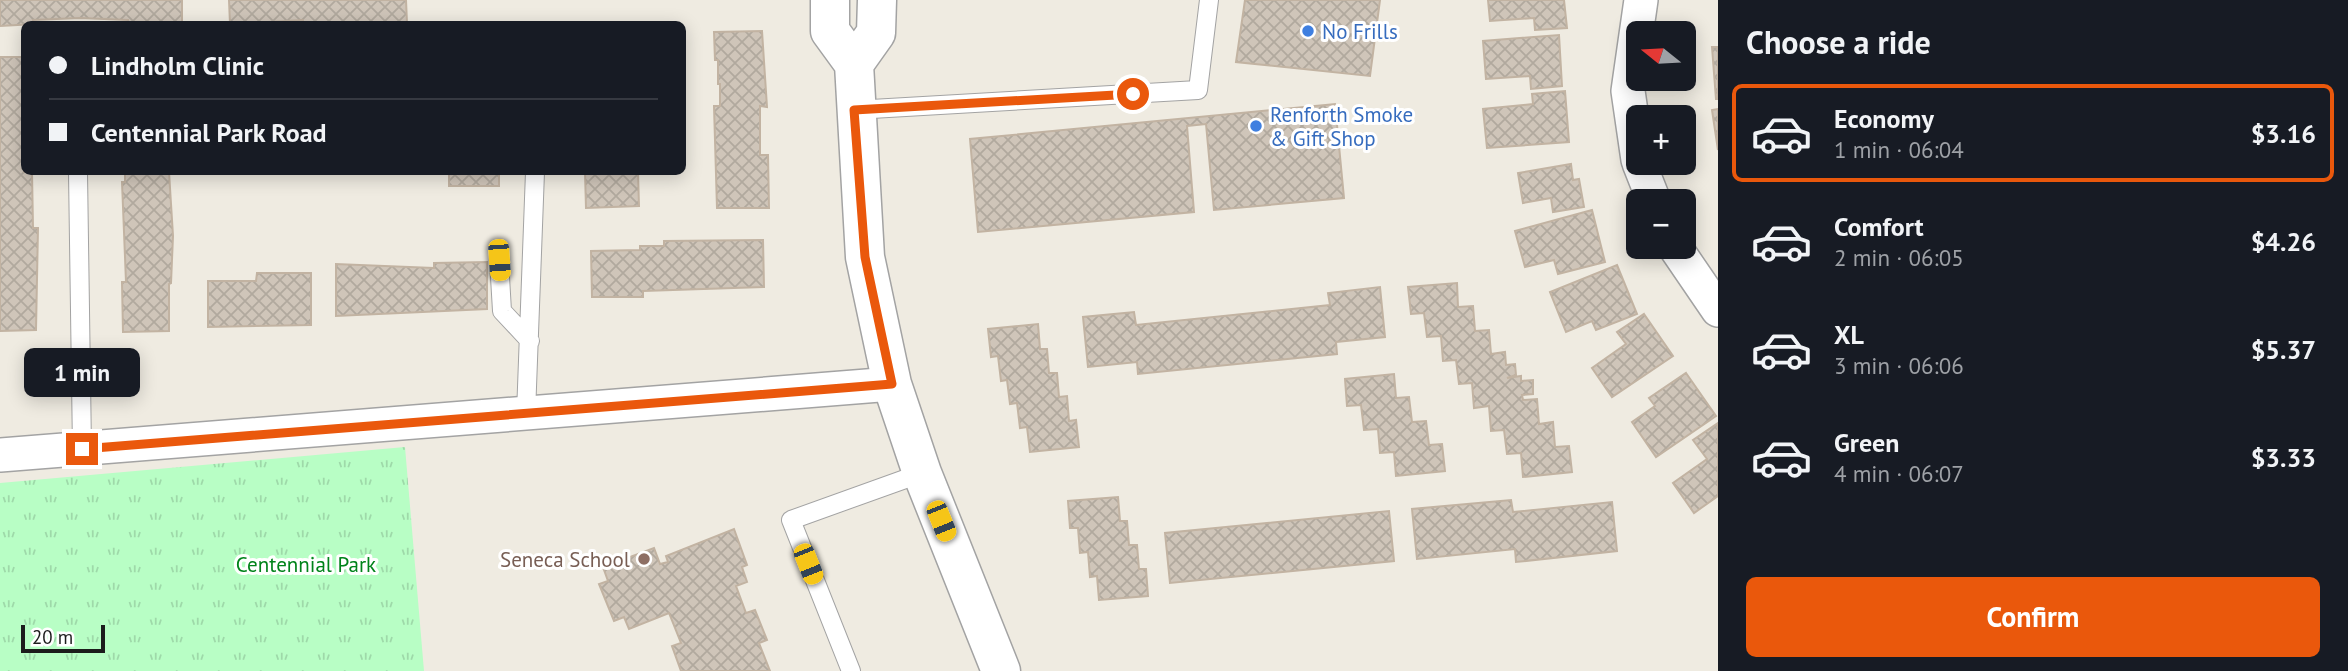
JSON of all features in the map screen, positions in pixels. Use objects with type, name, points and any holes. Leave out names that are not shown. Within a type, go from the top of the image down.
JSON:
[{"type":"street","points":[[830,0],[830,31],[854,64]]},
{"type":"street","points":[[877,0],[876,33],[854,64],[854,110],[865,257],[892,384],[922,473],[1001,671]]},
{"type":"street","points":[[1630,105],[1628,92],[1641,0]]},
{"type":"street","points":[[1685,259],[1712,293]]},
{"type":"street","points":[[0,456],[892,384]]},
{"type":"lane","points":[[854,110],[1198,90],[1209,0]]},
{"type":"lane","points":[[78,175],[82,449]]},
{"type":"lane","points":[[526,414],[535,175]]},
{"type":"lane","points":[[499,260],[502,311],[530,341]]},
{"type":"lane","points":[[851,671],[791,520],[922,473]]},
{"type":"green space","name":"Centennial Park","points":[[405,447],[424,671],[0,671],[0,483]]},
{"type":"building","points":[[0,0],[182,0],[182,21],[80,18],[21,21],[21,25],[0,26]]},
{"type":"building","points":[[229,0],[406,0],[407,21],[230,21]]},
{"type":"building","name":"No Frills","points":[[1245,0],[1380,0],[1370,76],[1236,62]]},
{"type":"building","points":[[1488,0],[1564,0],[1567,28],[1535,30],[1534,18],[1490,21]]},
{"type":"building","points":[[762,31],[767,107],[760,106],[760,155],[768,155],[769,208],[717,208],[714,106],[720,106],[720,84],[718,60],[715,60],[714,32]]},
{"type":"building","points":[[1559,35],[1562,86],[1531,89],[1530,76],[1486,79],[1483,41]]},
{"type":"building","points":[[1712,47],[1718,47],[1718,99],[1716,99]]},
{"type":"building","points":[[0,57],[21,57],[21,175],[32,175],[33,228],[38,228],[36,330],[0,331]]},
{"type":"building","points":[[1565,91],[1569,142],[1487,148],[1483,109],[1533,104],[1532,94]]},
{"type":"building","points":[[1335,104],[1344,198],[1214,210],[1206,124],[1187,126],[1194,212],[978,232],[970,139]]},
{"type":"building","points":[[1718,109],[1718,150],[1712,110]]},
{"type":"building","points":[[1571,164],[1573,180],[1579,179],[1584,207],[1553,212],[1551,198],[1523,203],[1518,173]]},
{"type":"building","points":[[125,175],[169,175],[173,236],[169,331],[123,332],[122,282],[126,282],[122,182],[125,182]]},
{"type":"building","points":[[449,175],[499,175],[499,186],[449,186]]},
{"type":"building","points":[[585,175],[638,175],[639,206],[586,208]]},
{"type":"building","points":[[1592,210],[1605,262],[1558,274],[1554,260],[1525,267],[1515,231]]},
{"type":"building","points":[[763,240],[764,287],[643,291],[643,297],[592,297],[591,251],[640,250],[640,246],[664,246],[664,241]]},
{"type":"building","points":[[487,262],[487,309],[336,316],[336,264],[434,268],[434,263]]},
{"type":"building","points":[[1617,265],[1637,314],[1596,330],[1592,321],[1566,332],[1550,292]]},
{"type":"building","points":[[257,273],[311,273],[311,325],[208,327],[208,281],[256,281]]},
{"type":"building","points":[[1457,283],[1458,307],[1473,306],[1475,331],[1489,330],[1491,354],[1505,352],[1506,365],[1515,364],[1516,375],[1507,378],[1521,376],[1521,381],[1533,380],[1533,394],[1522,395],[1523,400],[1537,399],[1539,424],[1553,422],[1555,447],[1569,446],[1572,472],[1523,477],[1521,453],[1507,454],[1504,430],[1491,431],[1489,406],[1474,408],[1472,383],[1459,384],[1456,360],[1443,361],[1441,336],[1427,337],[1424,313],[1411,314],[1408,287]]},
{"type":"building","points":[[1380,287],[1385,337],[1336,342],[1337,354],[1138,374],[1137,362],[1088,367],[1083,317],[1134,312],[1136,325],[1330,305],[1328,293]]},
{"type":"building","points":[[1644,314],[1673,356],[1612,397],[1592,368],[1626,344],[1617,332]]},
{"type":"building","points":[[1038,324],[1040,349],[1047,349],[1049,373],[1057,373],[1059,397],[1067,396],[1069,421],[1076,420],[1079,447],[1030,452],[1027,427],[1020,428],[1017,403],[1010,404],[1007,380],[1001,381],[998,356],[991,357],[988,329]]},
{"type":"building","points":[[1686,373],[1716,416],[1656,457],[1632,422],[1655,406],[1649,398]]},
{"type":"building","points":[[1394,374],[1396,398],[1409,397],[1412,422],[1426,421],[1429,445],[1442,444],[1445,471],[1396,476],[1394,452],[1380,453],[1378,429],[1364,430],[1361,405],[1347,406],[1345,379]]},
{"type":"building","points":[[1718,423],[1718,496],[1694,513],[1673,483],[1707,459],[1693,440]]},
{"type":"building","points":[[1118,497],[1120,521],[1127,521],[1129,545],[1137,545],[1139,569],[1146,569],[1148,596],[1099,600],[1097,576],[1090,577],[1088,552],[1080,553],[1078,528],[1070,528],[1068,501]]},
{"type":"building","points":[[1511,500],[1513,512],[1612,502],[1617,551],[1516,562],[1515,549],[1417,559],[1412,509]]},
{"type":"building","points":[[1389,511],[1394,561],[1170,583],[1165,533]]},
{"type":"building","points":[[734,529],[747,565],[742,567],[747,582],[736,586],[746,613],[755,610],[767,640],[759,643],[770,671],[681,671],[672,646],[681,643],[669,613],[629,629],[624,617],[614,621],[599,584],[608,581],[603,567],[654,548],[660,564],[668,562],[666,556]]},
{"type":"place","name":"No Frills","points":[[1308,31]]},
{"type":"place","name":"Renforth Smoke & Gift Shop","points":[[1256,126]]},
{"type":"place","name":"Seneca School","points":[[644,559]]},
{"type":"route","points":[[82,449],[892,384],[865,257],[854,110],[1133,94]]}]
